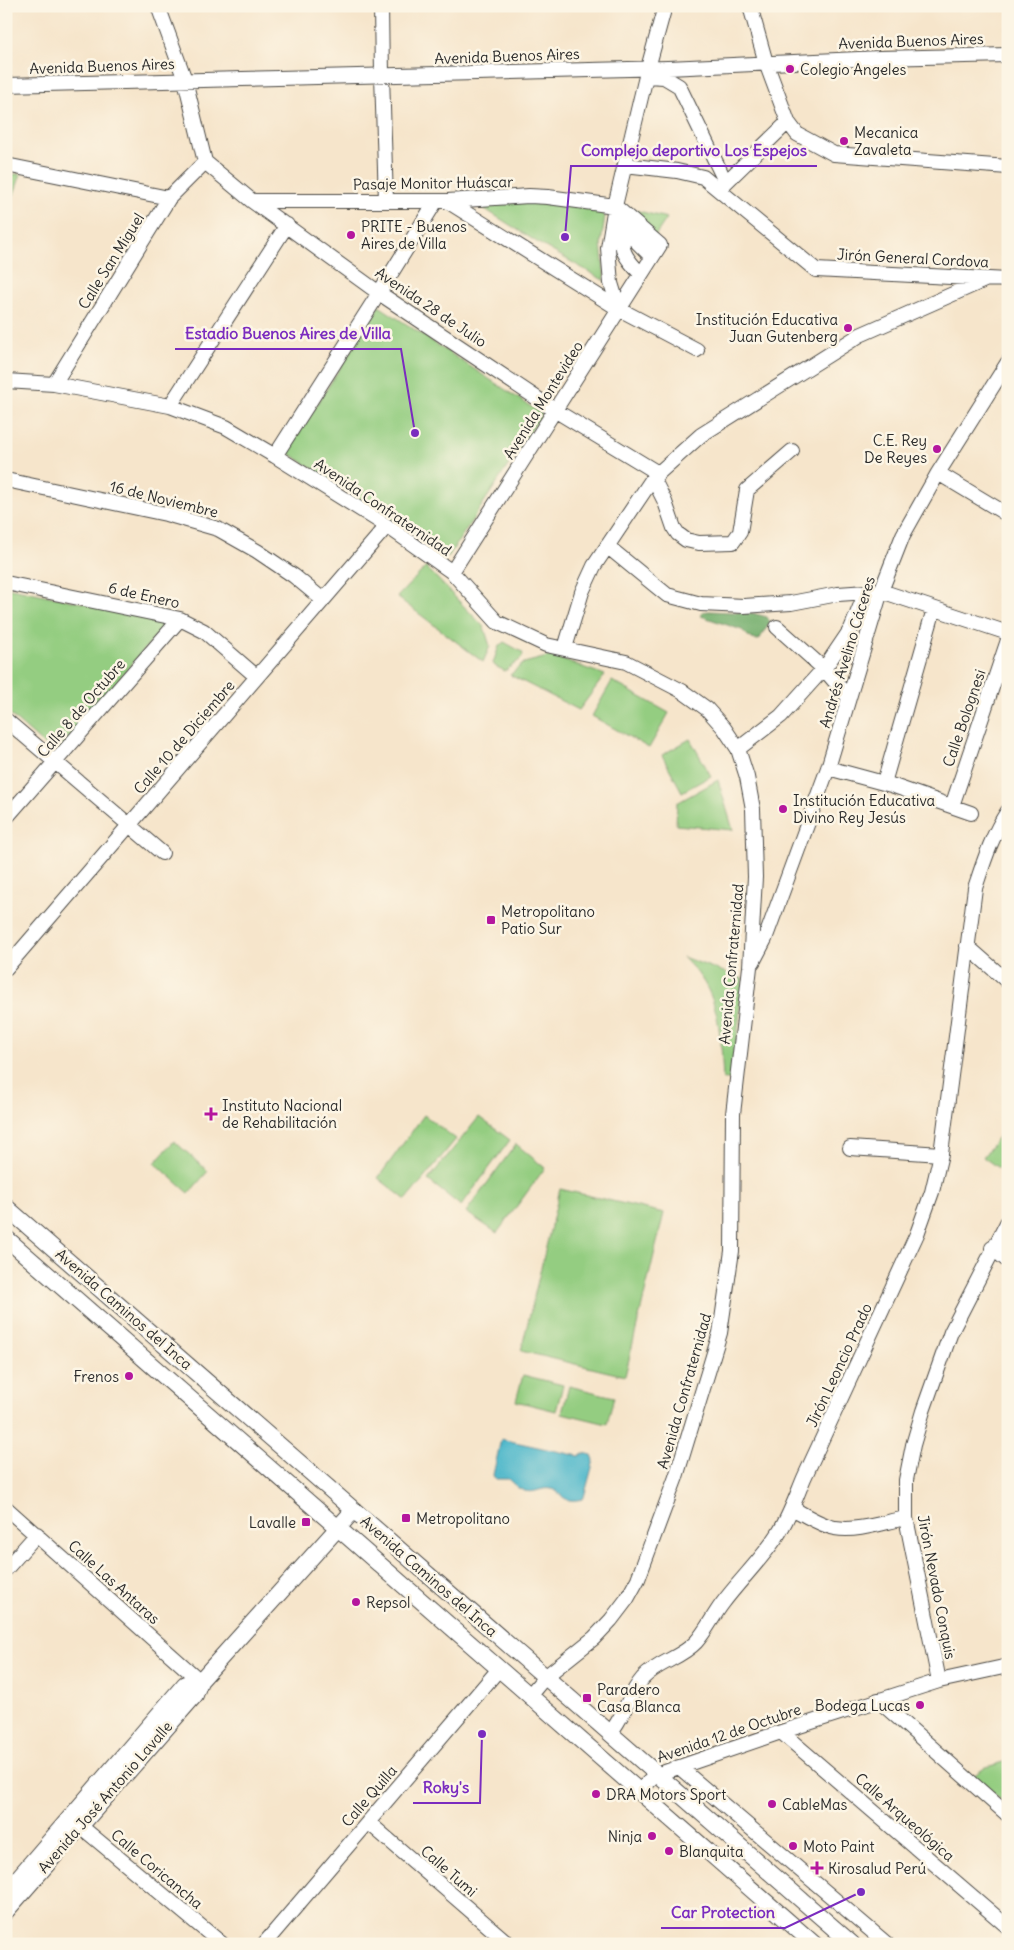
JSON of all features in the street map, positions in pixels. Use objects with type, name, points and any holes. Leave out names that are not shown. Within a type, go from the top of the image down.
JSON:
[{"type":"main road","name":"Avenida Caminos del Inca","points":[[6,1207],[852,1944]]},
{"type":"main road","name":"Avenida Caminos del Inca","points":[[6,1238],[814,1944]]},
{"type":"main road","name":"Avenida José Antonio Lavalle","points":[[6,1892],[76,1822],[195,1695],[200,1681],[354,1510]]},
{"type":"main road","name":"Avenida José Antonio Lavalle","points":[[6,1911],[76,1822]]},
{"type":"street","points":[[158,6],[185,80],[205,162]]},
{"type":"street","points":[[381,6],[386,201]]},
{"type":"street","points":[[619,310],[611,283],[608,248],[615,206],[665,6]]},
{"type":"street","points":[[750,6],[766,62],[788,122],[797,134],[834,154],[1008,167]]},
{"type":"street","name":"Avenida Buenos Aires","points":[[6,85],[647,72],[766,62],[1008,55]]},
{"type":"street","points":[[647,72],[664,77],[679,86],[722,185]]},
{"type":"street","points":[[722,185],[788,122]]},
{"type":"street","name":"Calle San Miguel","points":[[54,384],[169,198],[205,162]]},
{"type":"street","name":"Avenida 28 de Julio","points":[[205,162],[252,201],[379,293],[656,475]]},
{"type":"street","points":[[6,165],[169,198]]},
{"type":"street","points":[[625,165],[677,171],[703,177],[722,185]]},
{"type":"street","name":"Jirón General Cordova","points":[[722,185],[816,270],[1008,280]]},
{"type":"street","name":"Pasaje Monitor Huáscar","points":[[252,201],[442,201],[538,197],[615,206]]},
{"type":"street","points":[[275,456],[379,293],[442,201],[619,310],[697,350]]},
{"type":"street","points":[[615,206],[621,226],[620,237],[623,254],[628,262],[641,274]]},
{"type":"street","name":"Avenida Montevideo","points":[[452,572],[660,245],[615,206]]},
{"type":"street","points":[[170,406],[287,225]]},
{"type":"street","points":[[621,226],[652,257]]},
{"type":"street","points":[[565,648],[582,592],[594,566],[656,475],[701,434],[860,335],[987,278]]},
{"type":"street","name":"Andrés Avelino Cáceres","points":[[750,967],[765,939],[828,768],[880,591],[903,535],[938,473],[1003,380],[1008,362]]},
{"type":"street","name":"Avenida Confraternidad","points":[[6,381],[54,384],[170,406],[226,427],[387,526],[452,572],[497,622],[546,645],[626,662],[682,691],[707,709],[724,728],[738,749],[747,777],[753,808],[755,877],[750,967],[733,1114],[732,1251],[717,1342],[676,1478],[638,1579],[612,1620],[594,1638],[544,1677],[530,1696]]},
{"type":"street","points":[[656,475],[674,528],[678,534],[686,540],[699,543],[732,542],[740,532],[747,490],[792,451]]},
{"type":"street","points":[[938,473],[1008,515]]},
{"type":"street","name":"16 de Noviembre","points":[[6,480],[166,514],[218,529],[294,576],[323,600]]},
{"type":"street","name":"Calle 10 de Diciembre","points":[[6,968],[387,526]]},
{"type":"street","points":[[607,546],[667,595],[701,604],[744,606],[791,603],[838,594],[880,591],[1008,633]]},
{"type":"street","name":"6 de Enero","points":[[6,583],[180,620],[204,632],[257,677]]},
{"type":"street","points":[[738,749],[781,716],[824,669],[851,629],[866,592]]},
{"type":"street","points":[[884,783],[934,609]]},
{"type":"street","name":"Calle 8 de Octubre","points":[[6,818],[180,620]]},
{"type":"street","points":[[777,628],[824,669],[849,698]]},
{"type":"street","name":"Calle Bolognesi","points":[[952,806],[1008,640]]},
{"type":"street","points":[[6,720],[162,853]]},
{"type":"street","points":[[828,768],[884,783],[971,813]]},
{"type":"street","name":"Jirón Leoncio Prado","points":[[610,1733],[619,1723],[632,1695],[643,1679],[657,1666],[684,1652],[695,1642],[721,1605],[777,1536],[792,1508],[917,1234],[932,1192],[941,1154],[975,888],[987,851],[999,824],[1008,811]]},
{"type":"street","points":[[967,946],[1008,982]]},
{"type":"street","points":[[850,1148],[941,1154]]},
{"type":"street","name":"Jirón Nevado Conquis","points":[[939,1681],[906,1518],[906,1480],[913,1445],[923,1411],[951,1332],[992,1248],[1008,1220]]},
{"type":"street","points":[[992,1248],[1008,1261]]},
{"type":"street","name":"Calle Las Antaras","points":[[6,1508],[200,1681]]},
{"type":"street","points":[[792,1508],[809,1518],[835,1528],[863,1526],[906,1518]]},
{"type":"street","points":[[6,1569],[37,1534]]},
{"type":"street","name":"Avenida 12 de Octubre","points":[[639,1792],[656,1775],[781,1732],[939,1681],[1008,1666]]},
{"type":"street","name":"Calle Quilla","points":[[264,1944],[498,1669]]},
{"type":"street","points":[[878,1700],[1007,1814]]},
{"type":"street","name":"Calle Arqueológica","points":[[781,1732],[1008,1926]]},
{"type":"street","points":[[679,1767],[887,1944]]},
{"type":"street","name":"Calle Coricancha","points":[[76,1822],[222,1944]]},
{"type":"street","name":"Calle Tumi","points":[[368,1822],[509,1944]]},
{"type":"green space","points":[[6,174],[21,174],[12,200],[9,201],[6,197]]},
{"type":"green space","points":[[536,202],[596,209],[602,212],[605,216],[601,243],[605,281],[540,244],[480,206],[480,204]]},
{"type":"green space","points":[[626,208],[667,218],[655,236]]},
{"type":"green space","points":[[379,306],[542,414],[448,557],[287,452]]},
{"type":"green space","points":[[426,567],[484,627],[490,646],[483,662],[397,597]]},
{"type":"green space","points":[[6,587],[159,619],[162,625],[161,630],[59,749],[50,750],[6,711]]},
{"type":"green space","points":[[702,612],[752,613],[767,617],[770,622],[759,640],[751,639],[742,630],[701,616]]},
{"type":"green space","points":[[504,642],[522,652],[523,655],[521,659],[505,671],[493,663],[499,646]]},
{"type":"green space","points":[[551,656],[605,675],[579,710],[510,675],[524,663]]},
{"type":"green space","points":[[612,681],[669,713],[649,748],[592,716]]},
{"type":"green space","points":[[690,739],[711,776],[682,792],[662,755]]},
{"type":"green space","points":[[718,780],[733,830],[676,825],[677,803]]},
{"type":"green space","points":[[683,957],[743,979],[733,1079],[723,1079],[719,1026],[713,1001],[699,975]]},
{"type":"green space","points":[[424,1115],[456,1139],[406,1200],[378,1178]]},
{"type":"green space","points":[[479,1117],[510,1140],[461,1206],[428,1180]]},
{"type":"green space","points":[[1008,1124],[1008,1175],[983,1157]]},
{"type":"green space","points":[[174,1141],[208,1171],[189,1193],[155,1163]]},
{"type":"green space","points":[[516,1144],[545,1168],[497,1233],[466,1212]]},
{"type":"green space","points":[[560,1189],[664,1213],[625,1376],[521,1351]]},
{"type":"green space","points":[[523,1375],[563,1385],[556,1411],[516,1401]]},
{"type":"green space","points":[[569,1386],[614,1397],[607,1424],[562,1413]]},
{"type":"green space","points":[[1008,1761],[1008,1806],[973,1776],[986,1767]]},
{"type":"water","points":[[501,1439],[579,1456],[583,1453],[592,1455],[594,1460],[583,1499],[566,1499],[555,1490],[549,1489],[529,1492],[518,1488],[508,1479],[495,1479],[493,1475]]},
{"type":"place","name":"Colegio Angeles","points":[[790,69]]},
{"type":"place","name":"Mecanica Zavaleta","points":[[844,141]]},
{"type":"place","name":"PRITE - Buenos Aires de Villa","points":[[351,235]]},
{"type":"place","name":"Complejo deportivo Los Espejos","points":[[565,237]]},
{"type":"place","name":"Institución Educativa Juan Gutenberg","points":[[848,328]]},
{"type":"place","name":"Estadio Buenos Aires de Villa","points":[[415,433]]},
{"type":"place","name":"C.E. Rey De Reyes","points":[[937,449]]},
{"type":"place","name":"Institución Educativa Divino Rey Jesús","points":[[783,809]]},
{"type":"place","name":"Metropolitano Patio Sur","points":[[491,920]]},
{"type":"place","name":"Instituto Nacional de Rehabilitación","points":[[211,1114]]},
{"type":"place","name":"Frenos","points":[[129,1376]]},
{"type":"place","name":"Metropolitano","points":[[406,1518]]},
{"type":"place","name":"Lavalle","points":[[306,1522]]},
{"type":"place","name":"Repsol","points":[[356,1602]]},
{"type":"place","name":"Paradero Casa Blanca","points":[[587,1698]]},
{"type":"place","name":"Bodega Lucas","points":[[920,1705]]},
{"type":"place","name":"Roky's","points":[[482,1734]]},
{"type":"place","name":"DRA Motors Sport","points":[[596,1794]]},
{"type":"place","name":"CableMas","points":[[772,1804]]},
{"type":"place","name":"Ninja","points":[[652,1836]]},
{"type":"place","name":"Moto Paint","points":[[793,1846]]},
{"type":"place","name":"Blanquita","points":[[669,1851]]},
{"type":"place","name":"Kirosalud Perú","points":[[817,1868]]},
{"type":"place","name":"Car Protection","points":[[861,1892]]}]
